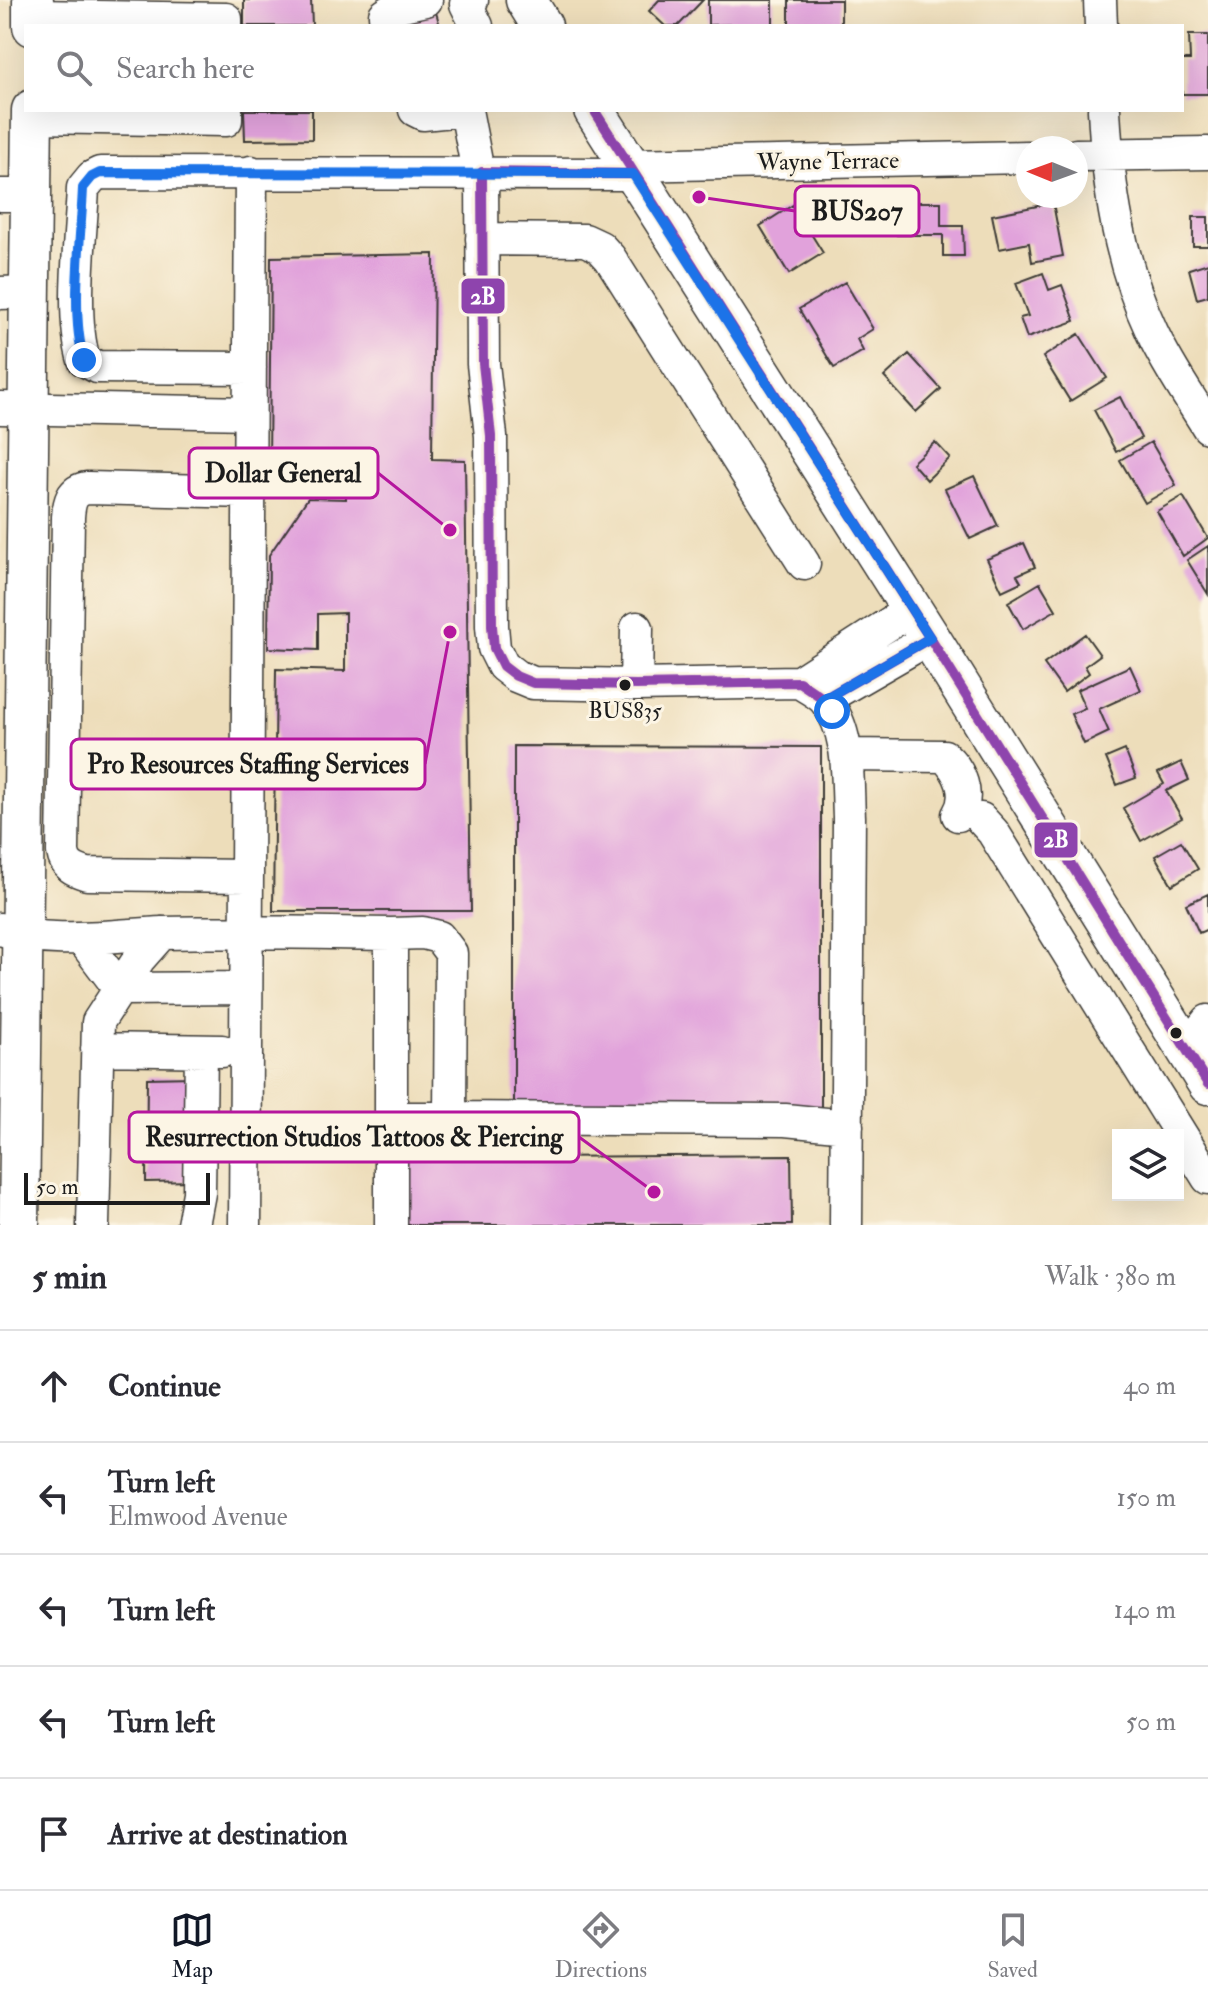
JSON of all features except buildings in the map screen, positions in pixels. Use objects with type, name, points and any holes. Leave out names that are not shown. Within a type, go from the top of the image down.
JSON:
[{"type":"main road","points":[[526,0],[541,24]]},
{"type":"main road","points":[[595,112],[921,624],[1197,1035],[1208,1084]]},
{"type":"main road","points":[[19,1225],[10,1139],[14,293],[16,195],[32,114]]},
{"type":"street","points":[[386,24],[385,15],[399,6],[426,0]]},
{"type":"street","points":[[1100,0],[1101,24]]},
{"type":"street","points":[[33,14],[226,19],[226,24]]},
{"type":"street","points":[[32,114],[226,120],[226,112]]},
{"type":"street","points":[[419,112],[443,112]]},
{"type":"street","points":[[464,112],[480,172],[483,364],[491,436],[494,648],[503,666],[533,683],[812,690],[921,624]]},
{"type":"street","points":[[1103,112],[1091,155],[1116,223],[1134,288],[1169,364],[1208,427]]},
{"type":"street","points":[[1091,155],[1208,153]]},
{"type":"street","name":"Wayne Terrace","points":[[250,368],[97,367],[84,360],[80,346],[79,301],[83,188],[92,177],[100,173],[631,170],[1016,157]]},
{"type":"street","points":[[245,1225],[251,172]]},
{"type":"street","points":[[482,239],[585,240],[600,247],[610,258],[804,564]]},
{"type":"street","points":[[14,408],[249,413]]},
{"type":"street","points":[[247,876],[87,874],[77,871],[64,860],[64,808],[69,504],[80,489],[249,492]]},
{"type":"street","points":[[636,685],[637,628]]},
{"type":"street","points":[[812,690],[841,731],[846,755],[849,817],[846,1225]]},
{"type":"street","points":[[846,755],[944,756],[954,765],[964,793],[964,806],[970,817],[993,832],[1208,1178]]},
{"type":"street","points":[[12,932],[83,940],[162,933],[423,933],[439,937],[451,953],[450,1118]]},
{"type":"street","points":[[93,1225],[98,1022],[139,959],[162,933]]},
{"type":"street","points":[[391,934],[391,1225]]},
{"type":"street","points":[[83,940],[120,989]]},
{"type":"street","points":[[120,989],[246,988]]},
{"type":"street","points":[[97,1049],[246,1051]]},
{"type":"street","points":[[193,1225],[199,1193],[201,1051]]},
{"type":"street","points":[[392,1118],[785,1120],[847,1126]]},
{"type":"transit line","name":"2B","points":[[595,112],[930,638],[1208,1084]]},
{"type":"transit line","name":"2B","points":[[633,174],[482,172],[483,364],[491,436],[492,626],[494,648],[503,666],[533,683],[799,682],[824,699],[930,638]]},
{"type":"place","name":"BUS207","points":[[699,197]]},
{"type":"place","name":"Dollar General","points":[[450,530]]},
{"type":"place","name":"Pro Resources Staffing Services","points":[[450,632]]},
{"type":"place","name":"BUS835","points":[[625,685]]},
{"type":"place","name":"Resurrection Studios Tattoos & Piercing","points":[[654,1192]]},
{"type":"route","points":[[84,360],[80,346],[79,301],[83,188],[100,173],[633,174],[930,638],[824,699],[832,711]]}]
